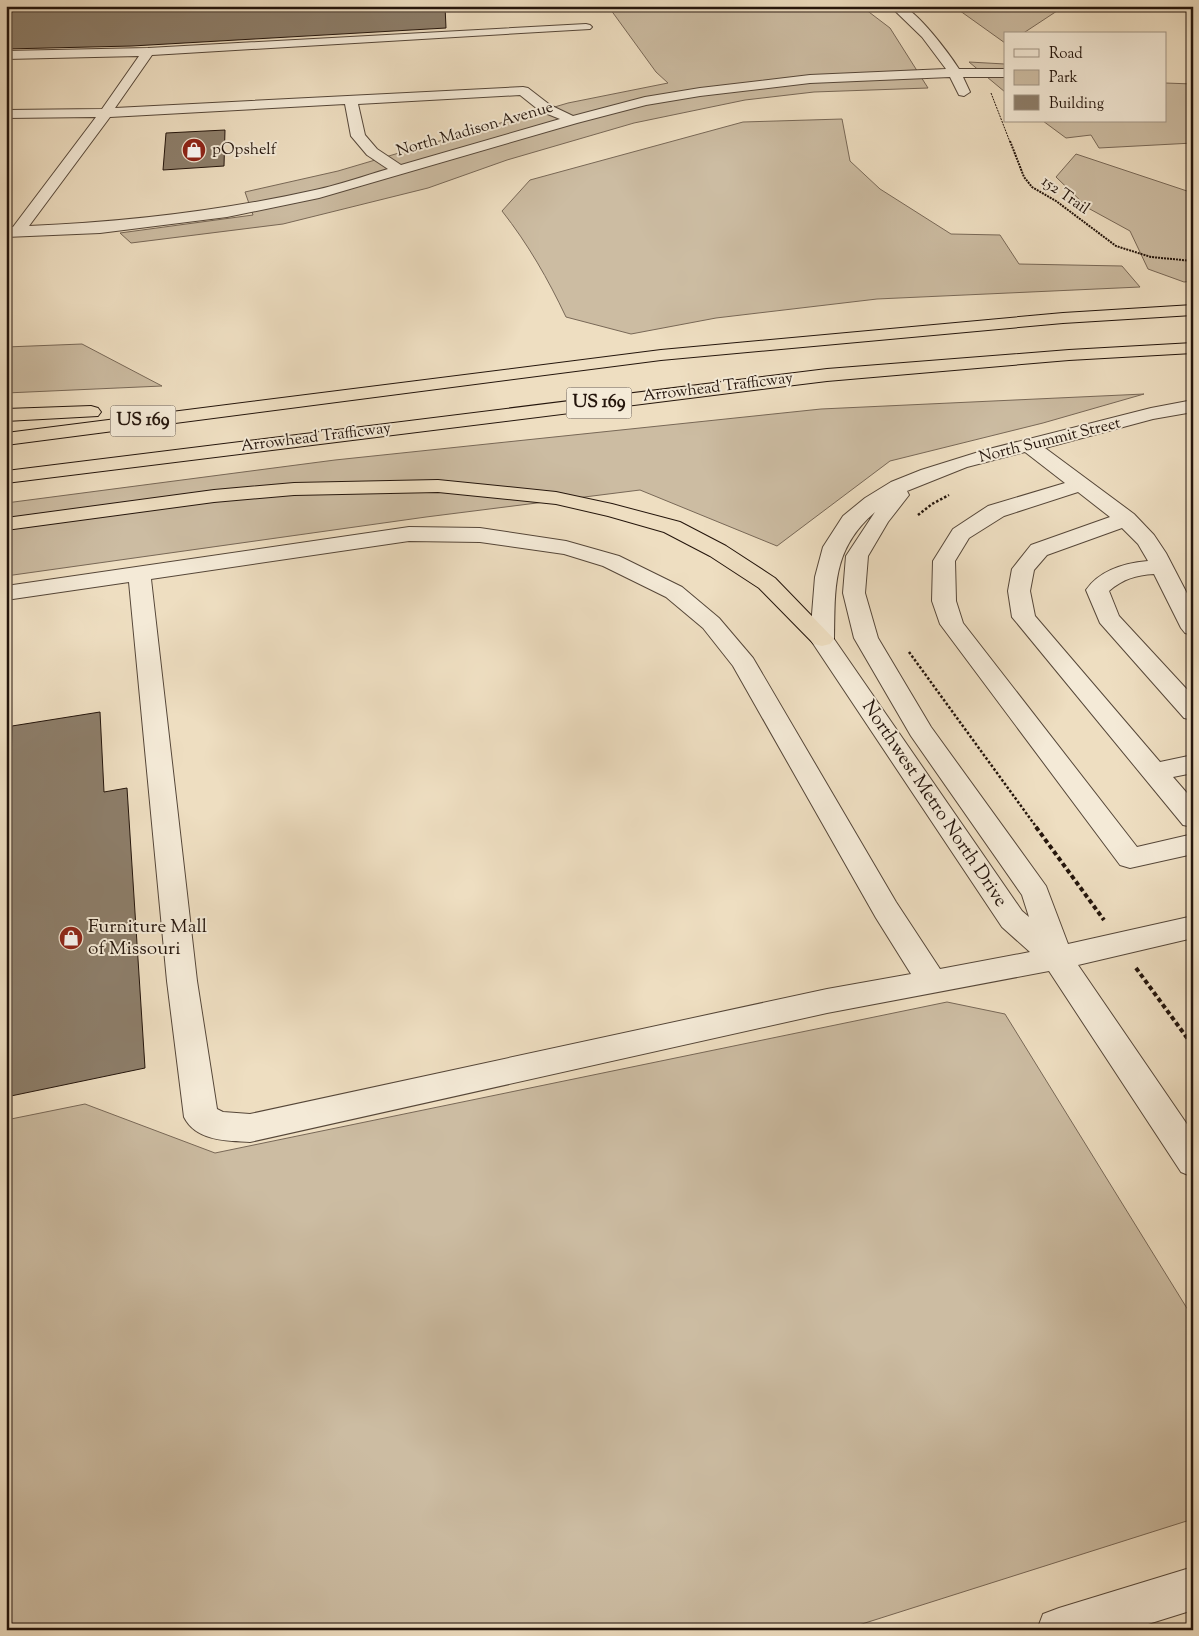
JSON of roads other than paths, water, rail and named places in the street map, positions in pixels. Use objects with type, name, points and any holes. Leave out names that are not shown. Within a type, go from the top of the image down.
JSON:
[{"type":"highway","name":"Arrowhead Trafficway","points":[[6,439],[661,356],[1063,318],[1193,310]]},
{"type":"highway","name":"Arrowhead Trafficway","points":[[6,477],[827,375],[1069,354],[1193,348]]},
{"type":"highway","points":[[6,415],[280,404]]},
{"type":"highway","points":[[6,524],[214,496],[294,489],[438,486],[556,498],[612,510],[672,528],[718,551],[766,582],[822,639]]},
{"type":"street","points":[[894,6],[924,31],[943,52],[956,73],[964,92]]},
{"type":"street","points":[[6,55],[148,52],[586,27]]},
{"type":"street","points":[[12,232],[91,134],[148,52]]},
{"type":"street","name":"North Madison Avenue","points":[[12,232],[100,228],[227,212],[319,194],[572,120],[645,101],[700,92],[810,79],[1004,73]]},
{"type":"street","points":[[6,114],[105,112],[523,91],[545,108],[572,120]]},
{"type":"street","points":[[351,100],[358,136],[372,152],[398,170]]},
{"type":"street","name":"North Summit Street","points":[[822,639],[823,589],[835,546],[851,522],[873,501],[909,482],[963,462],[1193,406]]},
{"type":"street","points":[[1030,446],[1126,519],[1146,540],[1193,628]]},
{"type":"street","name":"Northwest Metro North Drive","points":[[909,482],[879,520],[857,556],[854,592],[866,638],[920,730],[1036,893],[1057,958]]},
{"type":"street","points":[[1080,485],[996,511],[961,534],[944,561],[944,600],[952,624],[1130,858],[1193,844]]},
{"type":"street","points":[[1126,519],[1039,550],[1023,569],[1019,591],[1024,617],[1193,818]]},
{"type":"street","points":[[6,593],[409,534],[480,535],[566,548],[611,561],[674,592],[710,623],[744,663],[881,902],[932,982]]},
{"type":"street","points":[[1161,566],[1134,569],[1114,575],[1097,590],[1108,618],[1193,712]]},
{"type":"street","points":[[139,573],[182,981],[201,1117],[219,1126],[250,1128],[827,1001],[1057,958],[1193,927]]},
{"type":"street","name":"Northwest Metro North Drive","points":[[822,639],[1012,919],[1057,958],[1193,1162]]},
{"type":"street","points":[[1154,772],[1193,764]]},
{"type":"street","points":[[1059,1630],[1193,1588]]},
{"type":"place","name":"pOpshelf","points":[[194,150]]},
{"type":"place","name":"Furniture Mall of Missouri","points":[[71,938]]}]
